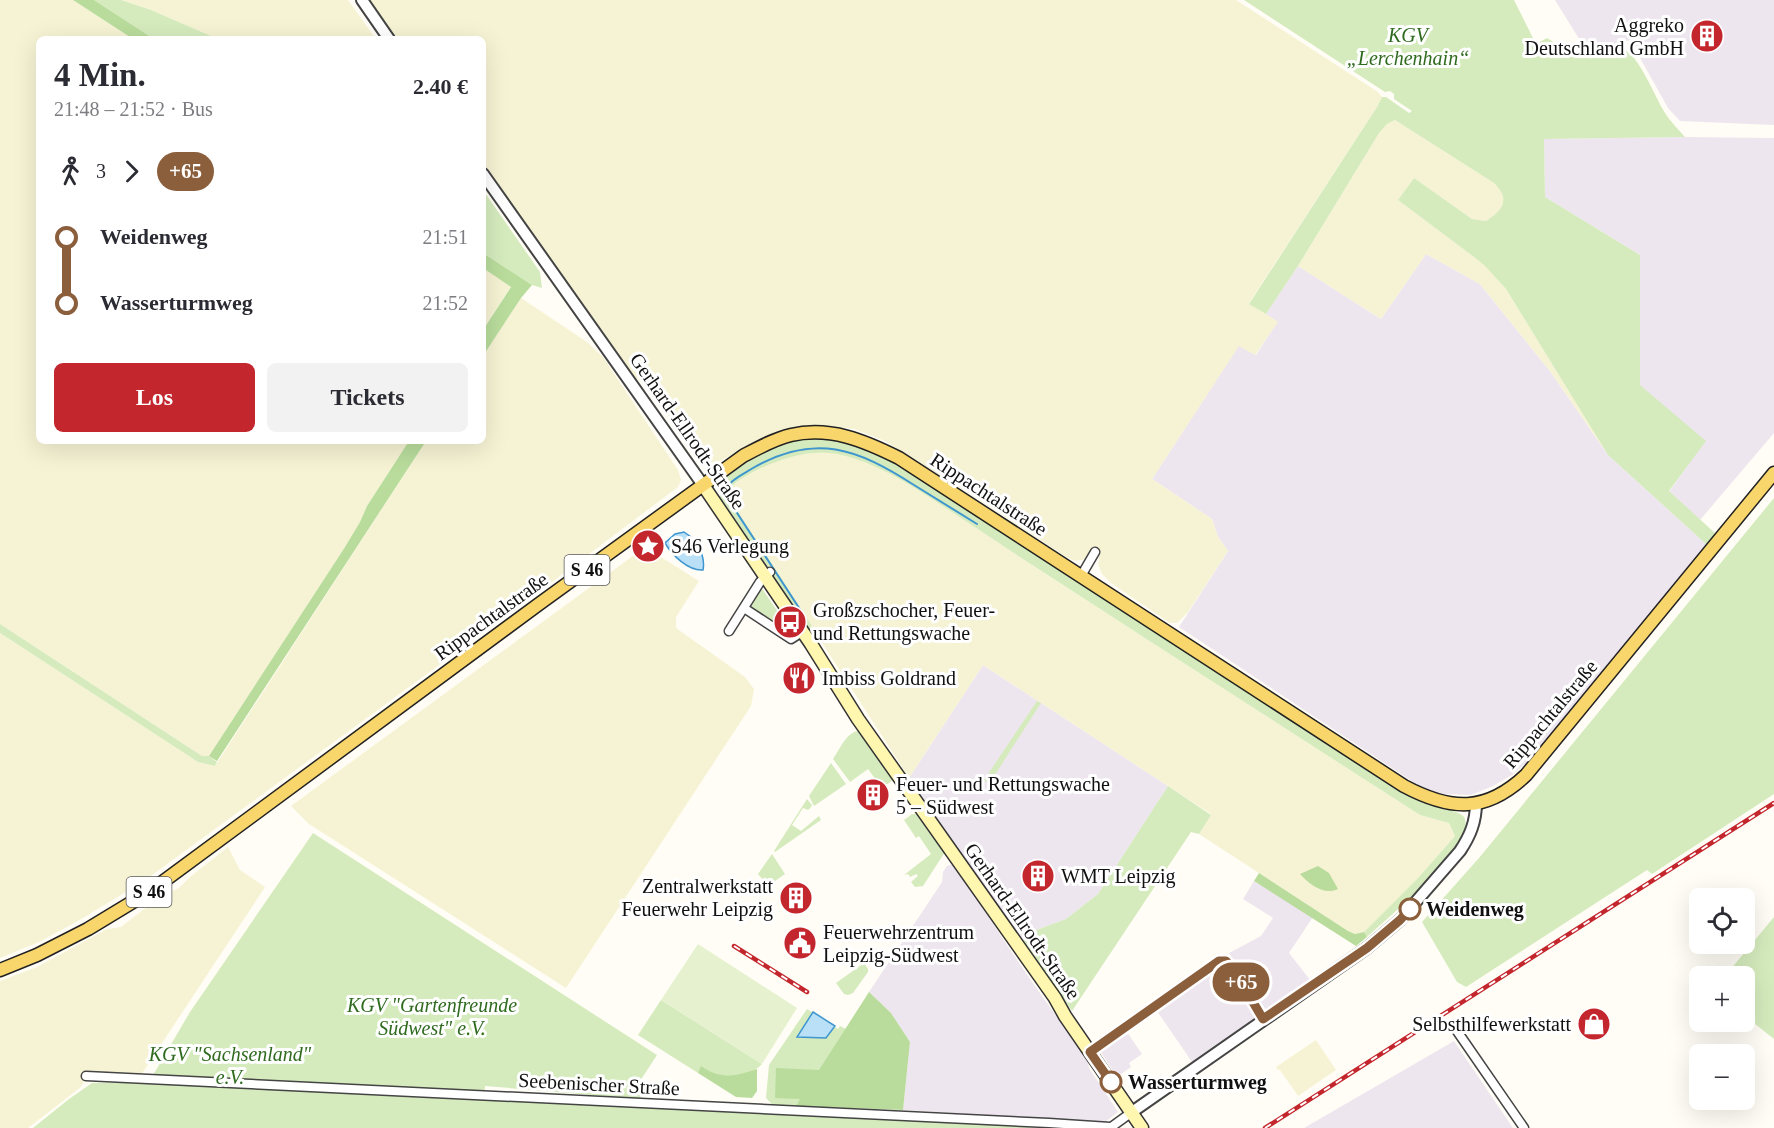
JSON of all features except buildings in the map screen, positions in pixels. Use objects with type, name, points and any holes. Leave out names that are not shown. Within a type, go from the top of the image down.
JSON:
[{"type":"main road","name":"Rippachtalstraße","points":[[0,969],[37,955],[88,929],[149,892],[743,456],[791,435],[824,433],[849,436],[899,458],[1404,786],[1425,797],[1457,804],[1476,803],[1502,794],[1526,775],[1774,473]]},
{"type":"main road","name":"Gerhard-Ellrodt-Straße","points":[[703,485],[767,575],[858,719],[1002,922],[1143,1128]]},
{"type":"street","points":[[362,0],[387,36]]},
{"type":"street","name":"Gerhard-Ellrodt-Straße","points":[[486,178],[703,485]]},
{"type":"street","points":[[1081,576],[1095,552]]},
{"type":"street","points":[[729,631],[767,575]]},
{"type":"street","points":[[744,608],[791,639],[802,632]]},
{"type":"street","points":[[1110,1128],[1367,948],[1400,920],[1464,845],[1473,825],[1476,803]]},
{"type":"street","points":[[1090,1052],[1219,961],[1226,961],[1234,970],[1263,1019]]},
{"type":"street","points":[[1457,1031],[1524,1128]]},
{"type":"street","name":"Seebenischer Straße","points":[[86,1076],[657,1103],[1110,1128]]},
{"type":"shaded area","points":[[0,0],[73,0],[128,36],[36,36],[36,444],[407,444],[367,506],[345,547],[209,756],[202,756],[0,624]]},
{"type":"shaded area","points":[[121,0],[348,0],[374,36],[211,36],[151,10]]},
{"type":"shaded area","points":[[369,0],[1236,0],[1378,92],[1382,97],[1249,303],[1278,322],[1255,355],[1239,346],[1152,479],[1212,519],[1218,537],[1228,551],[1188,612],[1177,623],[1170,623],[1111,583],[1102,574],[1098,564],[1100,553],[1093,548],[1085,559],[1076,561],[1068,558],[885,441],[854,429],[829,426],[778,432],[718,462],[709,463],[700,457],[644,384],[631,374],[486,167],[486,36],[395,36]]},
{"type":"shaded area","points":[[1555,0],[1774,0],[1774,125],[1680,121],[1668,108],[1630,40],[1592,52],[1586,50]]},
{"type":"shaded area","points":[[1395,120],[1494,183],[1502,191],[1504,202],[1497,214],[1486,221],[1472,219],[1414,178],[1398,200],[1485,266],[1506,289],[1608,455],[1550,371],[1480,284],[1426,254],[1381,319],[1298,266],[1379,133],[1387,124]]},
{"type":"shaded area","points":[[1774,138],[1774,433],[1700,520],[1669,492],[1705,441],[1640,386],[1640,255],[1545,197],[1544,139]]},
{"type":"shaded area","points":[[1426,254],[1480,284],[1550,371],[1608,455],[1707,545],[1537,754],[1512,775],[1471,795],[1443,794],[1419,786],[1179,627],[1228,551],[1218,537],[1212,519],[1152,479],[1239,345],[1256,355],[1277,322],[1266,314],[1298,266],[1381,319]]},
{"type":"shaded area","points":[[486,270],[511,286],[486,325]]},
{"type":"shaded area","points":[[521,298],[587,342],[603,357],[678,470],[681,480],[678,487],[532,597],[144,881],[39,942],[0,958],[0,633],[198,762],[215,766],[424,444],[486,444],[486,351]]},
{"type":"shaded area","points":[[834,453],[852,457],[907,482],[1420,815],[1449,823],[1455,836],[1418,878],[1364,932],[1355,934],[1199,834],[1211,814],[983,665],[909,778],[727,495],[728,490],[744,476],[776,461],[795,455]]},
{"type":"shaded area","points":[[645,547],[699,581],[676,617],[676,628],[745,677],[754,689],[751,706],[566,988],[309,824],[291,806]]},
{"type":"shaded area","points":[[983,665],[1168,786],[1098,894],[1066,919],[1031,932],[1022,941],[909,778]]},
{"type":"shaded area","points":[[228,847],[240,870],[265,887],[139,1078],[86,1077],[81,1087],[28,1128],[0,1128],[0,981],[37,967],[107,929],[121,927],[161,896],[179,888]]},
{"type":"shaded area","points":[[953,864],[1088,1062],[1089,1068],[1118,1112],[1105,1122],[903,1110],[910,1042],[891,1013],[869,992],[942,882],[943,872],[947,866]]},
{"type":"shaded area","points":[[1254,881],[1313,917],[1289,953],[1311,981],[1264,1014],[1229,953],[1261,936],[1273,918],[1243,899]]},
{"type":"shaded area","points":[[1224,965],[1229,968],[1257,1016],[1192,1062],[1157,1011]]},
{"type":"shaded area","points":[[1127,1032],[1142,1054],[1129,1063],[1131,1067],[1117,1077],[1100,1051]]},
{"type":"shaded area","points":[[1316,1040],[1336,1070],[1298,1096],[1276,1067]]},
{"type":"shaded area","points":[[1454,1041],[1513,1128],[1304,1128]]},
{"type":"green space","points":[[73,0],[94,0],[149,36],[128,36]]},
{"type":"green space","points":[[94,0],[121,0],[151,10],[211,36],[149,36]]},
{"type":"green space","name":"KGV „Lerchenhain“","points":[[1244,0],[1514,0],[1536,44],[1547,38],[1572,52],[1589,58],[1619,50],[1628,52],[1632,56],[1642,69],[1664,112],[1685,137],[1544,139],[1545,197],[1640,255],[1640,385],[1706,441],[1669,491],[1716,534],[1707,545],[1608,455],[1506,289],[1485,266],[1398,200],[1414,178],[1472,219],[1486,221],[1497,213],[1503,204],[1502,195],[1494,183],[1395,120],[1387,124],[1379,133],[1266,314],[1249,304],[1382,97],[1386,97],[1409,113],[1412,111],[1394,99],[1394,94],[1390,91],[1385,92]]},
{"type":"green space","points":[[486,194],[540,272],[542,288],[532,285],[486,255]]},
{"type":"green space","points":[[486,255],[532,285],[486,351],[486,325],[511,287],[486,270]]},
{"type":"green space","points":[[809,438],[836,439],[869,449],[905,467],[1421,801],[1462,815],[1465,829],[1457,844],[1428,880],[1367,937],[1364,932],[1418,878],[1455,836],[1449,823],[1420,815],[916,489],[880,469],[840,454],[802,454],[777,461],[734,484],[727,495],[812,626],[807,631],[719,499],[724,478],[744,463],[784,443]]},
{"type":"green space","points":[[407,444],[424,444],[217,761],[209,756],[345,547],[367,506]]},
{"type":"green space","points":[[1774,498],[1774,794],[1652,874],[1647,870],[1466,987],[1457,982],[1422,922],[1479,858]]},
{"type":"green space","points":[[760,586],[790,629],[787,633],[748,606]]},
{"type":"green space","points":[[0,624],[202,756],[209,756],[217,762],[215,766],[198,762],[0,633]]},
{"type":"green space","points":[[1037,701],[1041,703],[989,784],[984,780]]},
{"type":"green space","points":[[858,731],[893,780],[882,788],[868,769],[850,782],[833,759],[847,738]]},
{"type":"green space","points":[[831,763],[846,784],[814,806],[809,796]]},
{"type":"green space","points":[[1168,786],[1211,815],[1199,834],[1191,832],[1072,1011],[1022,941],[1031,932],[1066,919],[1098,894]]},
{"type":"green space","points":[[807,799],[811,807],[808,810],[803,808],[792,825],[801,831],[819,816],[821,820],[775,852],[774,851]]},
{"type":"green space","points":[[912,814],[918,814],[945,852],[923,886],[915,887],[911,882],[918,876],[916,874],[910,877],[908,874],[904,875],[931,854],[904,820]]},
{"type":"green space","points":[[313,833],[657,1055],[640,1081],[642,1090],[640,1099],[485,1086],[484,1100],[1071,1128],[33,1128],[92,1083],[149,1082],[190,1012]]},
{"type":"green space","points":[[772,854],[785,874],[768,886],[758,874]]},
{"type":"green space","points":[[1318,866],[1329,873],[1338,889],[1322,890],[1312,885],[1300,874]]},
{"type":"green space","points":[[1259,873],[1348,931],[1355,934],[1364,932],[1367,937],[1356,946],[1254,881]]},
{"type":"green space","points":[[1774,917],[1774,1039],[1755,1024],[1755,966],[1733,966],[1743,954],[1755,954],[1755,940]]},
{"type":"green space","points":[[698,944],[797,1008],[762,1064],[661,1000]]},
{"type":"green space","points":[[864,963],[868,972],[853,993],[844,994],[836,983]]},
{"type":"green space","points":[[869,992],[891,1013],[910,1042],[903,1110],[796,1106],[800,1099],[775,1098],[776,1068],[819,1070]]},
{"type":"green space","points":[[661,1000],[762,1064],[740,1075],[714,1074],[702,1067],[698,1073],[638,1035]]},
{"type":"green space","points":[[807,1009],[838,1029],[840,1026],[846,1029],[796,1106],[773,1105],[766,1098],[769,1065]]},
{"type":"green space","points":[[701,1066],[722,1075],[757,1069],[757,1091],[752,1098],[736,1097],[698,1073]]},
{"type":"water","points":[[684,532],[700,549],[703,570],[692,568],[681,561],[665,543],[675,534]]},
{"type":"water","points":[[813,1012],[835,1026],[826,1038],[797,1037]]},
{"type":"waterway","points":[[803,614],[726,496],[731,483],[753,468],[796,450],[816,448],[855,454],[894,472],[977,524]]},
{"type":"railway","points":[[1265,1128],[1774,803]]},
{"type":"railway","points":[[734,946],[807,992]]},
{"type":"bus line","name":"+65","points":[[1111,1082],[1090,1052],[1219,961],[1226,961],[1234,970],[1263,1019],[1367,948],[1410,909]]},
{"type":"place","name":"Aggreko Deutschland GmbH","points":[[1707,36]]},
{"type":"place","name":"S46 Verlegung","points":[[648,546]]},
{"type":"place","name":"Großzschocher, Feuer- und Rettungswache","points":[[790,622]]},
{"type":"place","name":"Imbiss Goldrand","points":[[799,678]]},
{"type":"place","name":"Feuer- und Rettungswache 5 – Südwest","points":[[873,795]]},
{"type":"place","name":"WMT Leipzig","points":[[1038,876]]},
{"type":"place","name":"Zentralwerkstatt Feuerwehr Leipzig","points":[[796,898]]},
{"type":"place","name":"Weidenweg","points":[[1410,909]]},
{"type":"place","name":"Feuerwehrzentrum Leipzig-Südwest","points":[[800,943]]},
{"type":"place","name":"Selbsthilfewerkstatt","points":[[1594,1024]]},
{"type":"place","name":"Wasserturmweg","points":[[1111,1082]]},
{"type":"park label","name":"KGV \"Gartenfreunde Südwest\" e.V.","points":[[432,1016]]},
{"type":"park label","name":"KGV \"Sachsenland\" e.V.","points":[[230,1066]]}]
